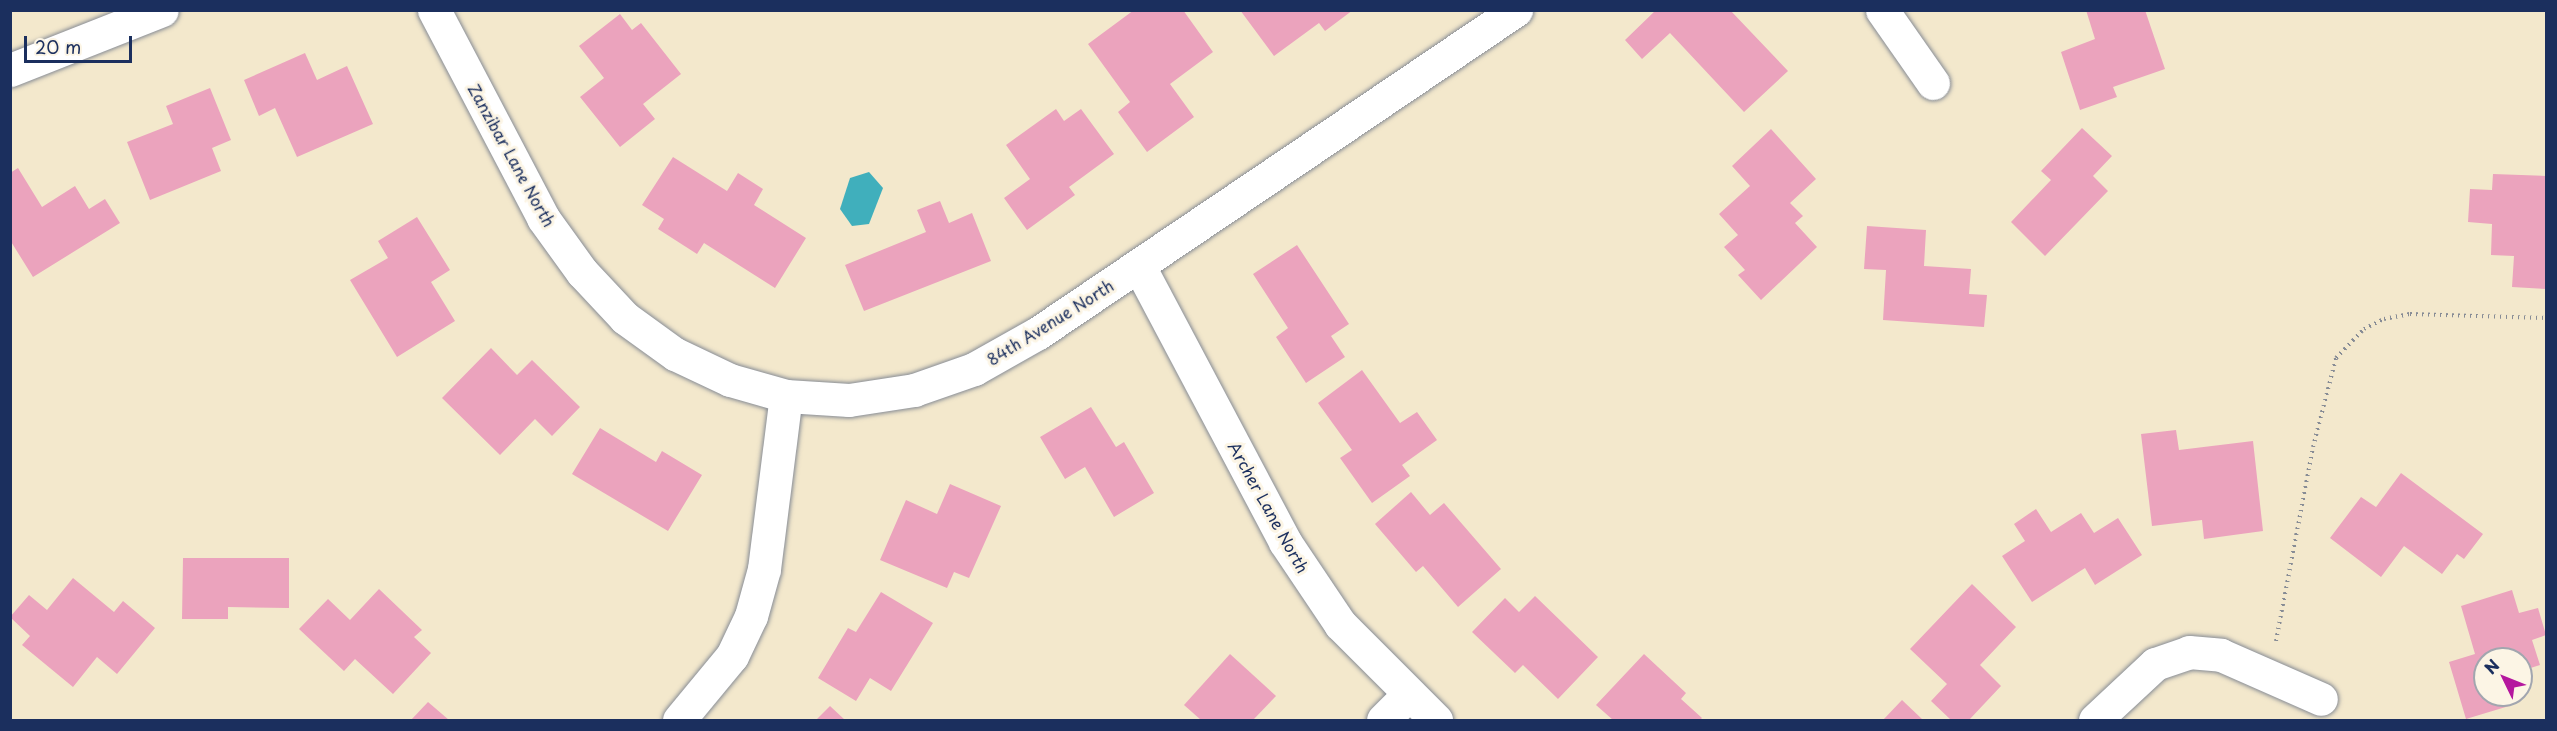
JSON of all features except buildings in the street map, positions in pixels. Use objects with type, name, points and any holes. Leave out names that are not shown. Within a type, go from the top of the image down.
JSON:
[{"type":"street","points":[[10,70],[162,10]]},
{"type":"street","name":"Zanzibar Lane North","points":[[434,10],[543,218],[582,272],[625,318],[675,354],[730,380],[786,396]]},
{"type":"street","name":"84th Avenue North","points":[[786,396],[849,400],[914,390],[974,369],[1038,333],[1516,10]]},
{"type":"street","points":[[1882,10],[1933,83]]},
{"type":"street","name":"Archer Lane North","points":[[1139,266],[1285,542],[1340,624],[1408,695],[1436,720]]},
{"type":"street","points":[[679,720],[732,656],[751,616],[764,569],[786,396]]},
{"type":"street","points":[[2095,720],[2155,664],[2189,652],[2222,655],[2321,699]]},
{"type":"street","points":[[1383,720],[1408,695]]},
{"type":"path","points":[[2268,674],[2313,447],[2336,358],[2364,329],[2384,319],[2410,314],[2547,318]]},
{"type":"water","points":[[869,172],[883,188],[869,224],[852,226],[840,209],[850,178]]}]
